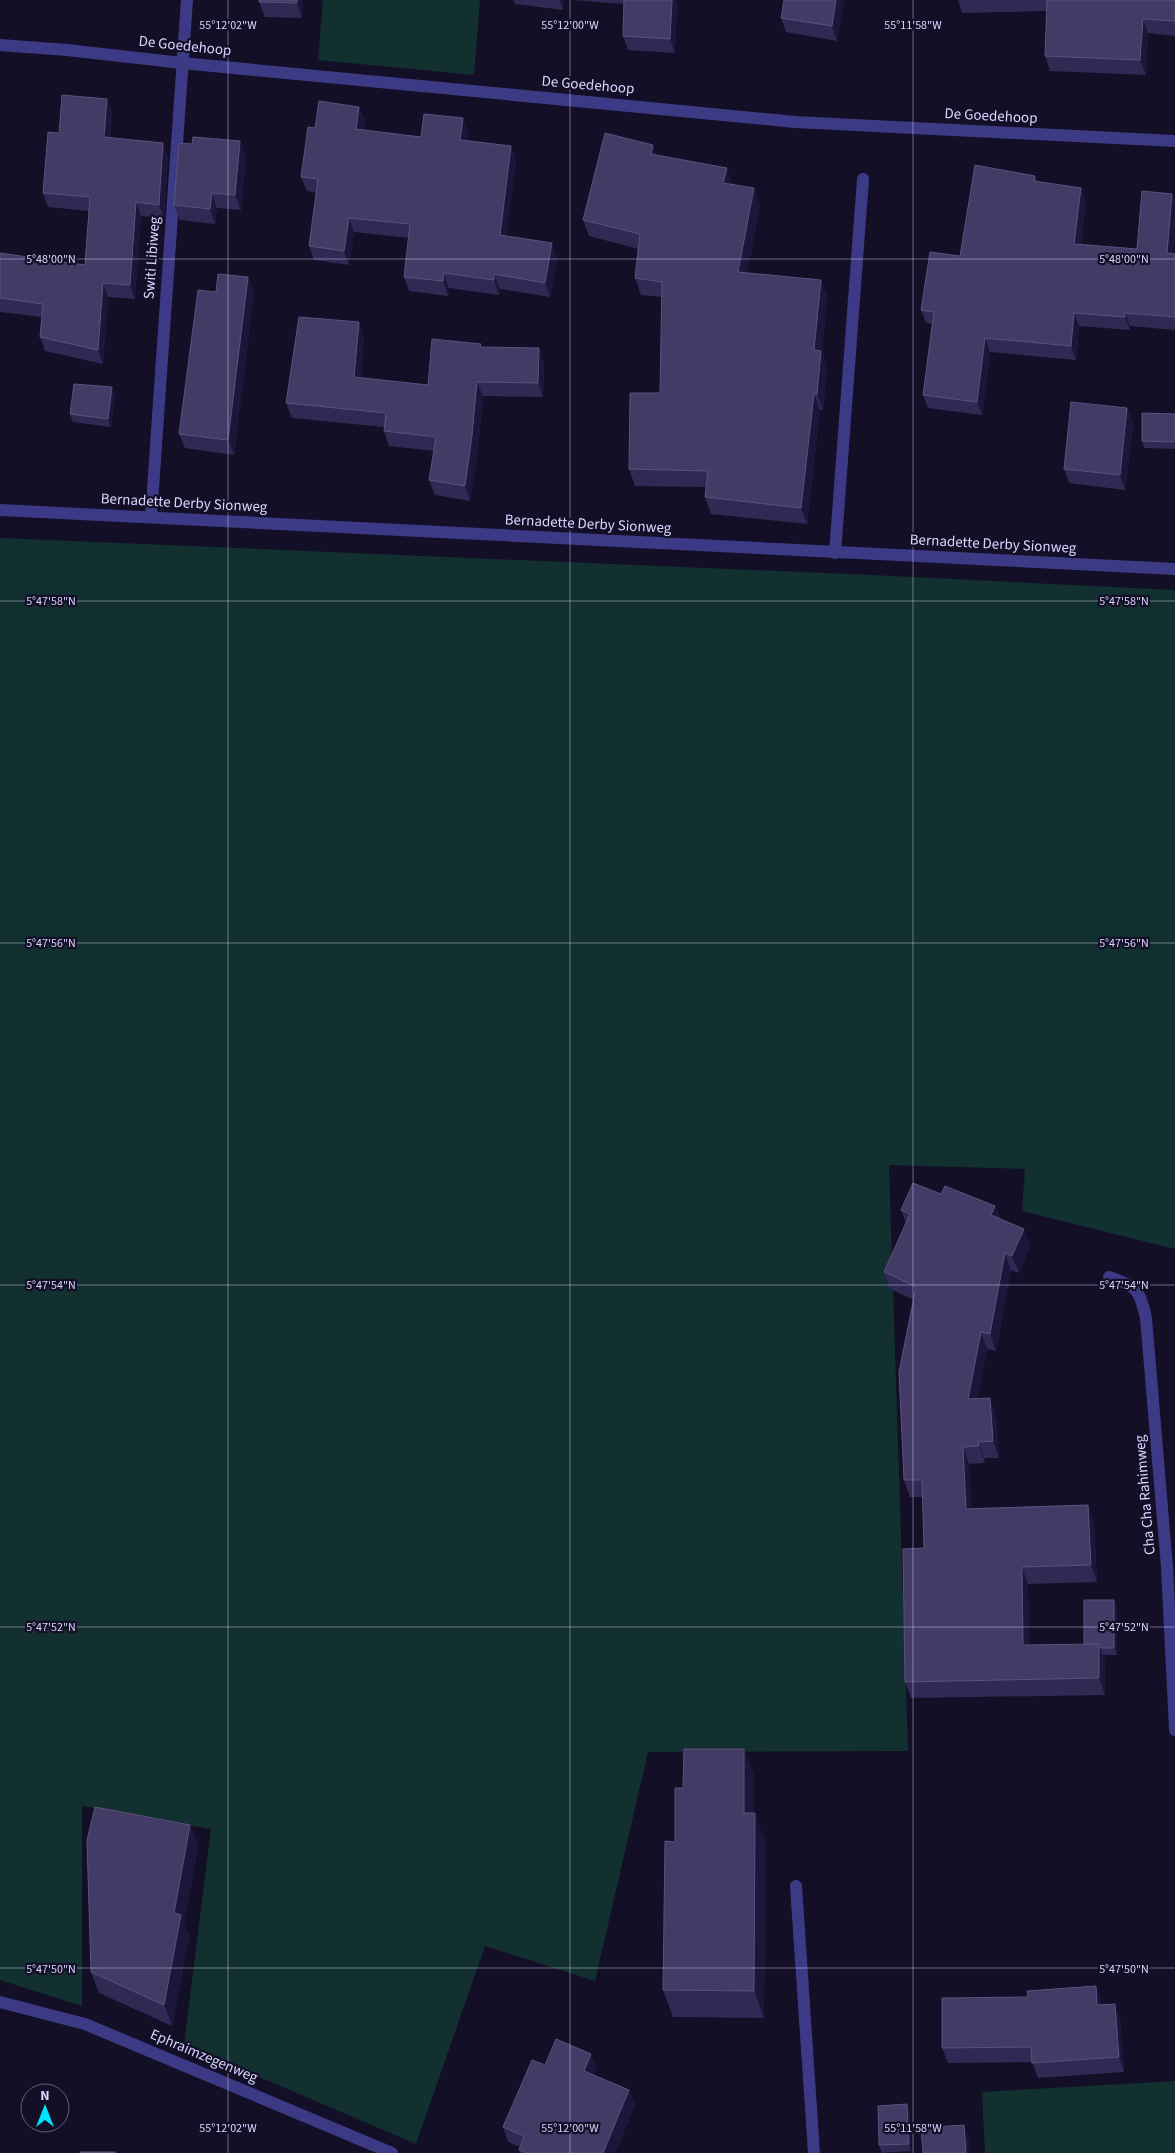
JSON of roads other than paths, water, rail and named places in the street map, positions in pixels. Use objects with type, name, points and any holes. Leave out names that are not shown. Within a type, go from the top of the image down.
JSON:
[{"type":"street","name":"Switi Libiweg","points":[[151,517],[187,0]]},
{"type":"street","name":"De Goedehoop","points":[[0,45],[795,122],[1175,142]]},
{"type":"street","points":[[836,553],[863,179]]},
{"type":"street","name":"Bernadette Derby Sionweg","points":[[0,510],[1175,569]]},
{"type":"street","name":"Cha Cha Rahimweg","points":[[1109,1278],[1132,1286],[1141,1298],[1146,1318],[1167,1567],[1175,1730]]},
{"type":"street","points":[[796,1886],[814,2153]]},
{"type":"street","name":"Ephraimzegenweg","points":[[0,2002],[85,2024],[392,2153]]}]
